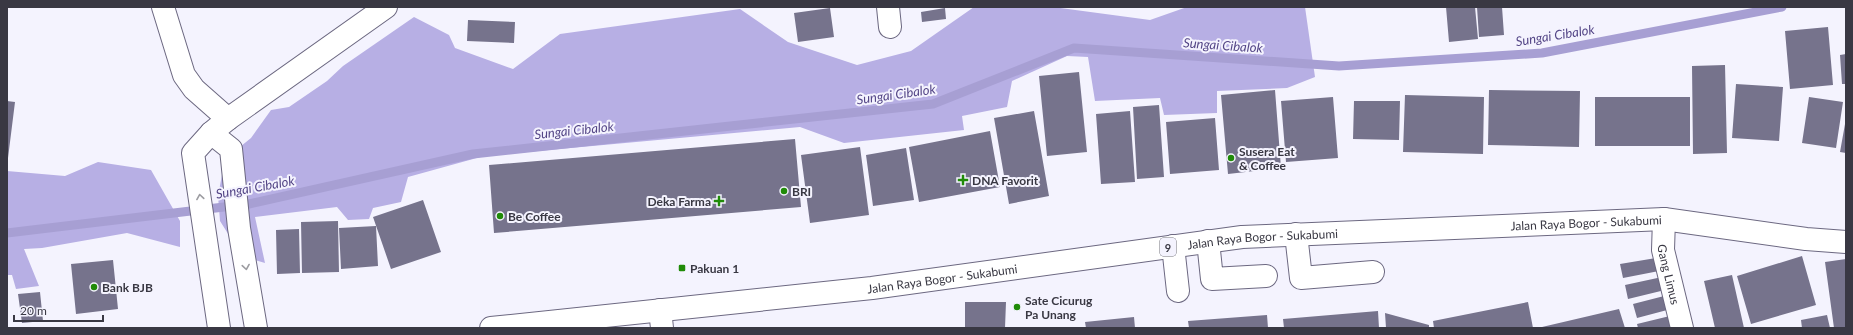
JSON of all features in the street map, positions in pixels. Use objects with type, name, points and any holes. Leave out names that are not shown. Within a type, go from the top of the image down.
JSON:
[{"type":"main road","points":[[163,7],[184,75],[194,88],[228,120]]},
{"type":"main road","points":[[219,328],[193,153],[211,133],[228,120],[386,7]]},
{"type":"main road","points":[[211,133],[231,149],[239,228],[256,328]]},
{"type":"main road","name":"Jalan Raya Bogor - Sukabumi","points":[[492,328],[661,319],[872,288],[1242,237],[1664,219],[1806,239],[1846,242]]},
{"type":"main road","name":"Gang Limus","points":[[1664,219],[1663,250],[1682,328]]},
{"type":"main road","points":[[1296,234],[1301,278],[1373,272]]},
{"type":"main road","points":[[1208,241],[1212,279],[1266,276]]},
{"type":"main road","points":[[1173,246],[1178,291]]},
{"type":"shaded area","points":[[974,7],[1053,7],[1150,20],[1187,7],[1305,7],[1315,77],[1287,88],[1217,91],[1217,113],[1164,115],[1160,98],[1095,101],[1088,57],[1067,56],[1012,81],[1007,107],[962,116],[964,130],[844,143],[800,127],[484,156],[408,177],[401,202],[373,208],[369,219],[348,220],[337,207],[255,217],[265,263],[242,256],[220,221],[218,196],[225,159],[251,138],[271,110],[289,107],[327,81],[343,66],[414,17],[449,35],[455,48],[513,69],[560,34],[740,9],[788,42],[857,65],[911,51]]},
{"type":"shaded area","points":[[98,162],[151,170],[180,221],[180,247],[127,233],[42,248],[24,249],[39,286],[16,289],[12,275],[7,275],[7,171],[65,176]]},
{"type":"building","points":[[1446,7],[1475,7],[1478,39],[1449,42]]},
{"type":"building","points":[[1477,7],[1502,7],[1504,35],[1479,37]]},
{"type":"building","points":[[830,8],[834,37],[798,42],[794,13]]},
{"type":"building","points":[[945,8],[946,19],[922,22],[921,12]]},
{"type":"building","points":[[468,20],[515,22],[514,43],[467,41]]},
{"type":"building","points":[[1828,27],[1833,85],[1790,89],[1785,31]]},
{"type":"building","points":[[1846,54],[1846,84],[1842,84],[1840,55]]},
{"type":"building","points":[[1725,65],[1727,153],[1693,154],[1692,66]]},
{"type":"building","points":[[1079,72],[1087,152],[1047,156],[1039,76]]},
{"type":"building","points":[[1736,84],[1783,87],[1779,141],[1732,138]]},
{"type":"building","points":[[1275,90],[1281,168],[1228,174],[1221,95]]},
{"type":"building","points":[[1489,90],[1580,91],[1579,147],[1488,145]]},
{"type":"building","points":[[1405,95],[1484,97],[1483,154],[1403,152]]},
{"type":"building","points":[[1333,97],[1338,158],[1286,162],[1281,101]]},
{"type":"building","points":[[1595,97],[1690,97],[1690,146],[1595,146]]},
{"type":"building","points":[[1809,97],[1843,102],[1836,148],[1802,143]]},
{"type":"building","points":[[7,101],[15,102],[8,158],[7,158]]},
{"type":"building","points":[[1354,101],[1400,101],[1399,140],[1353,139]]},
{"type":"building","points":[[1159,105],[1164,177],[1137,179],[1133,107]]},
{"type":"building","points":[[1034,111],[1049,196],[1009,204],[994,118]]},
{"type":"building","points":[[1130,111],[1135,182],[1101,184],[1096,114]]},
{"type":"building","points":[[1215,118],[1219,170],[1170,174],[1166,122]]},
{"type":"building","points":[[1846,124],[1846,153],[1840,152]]},
{"type":"building","points":[[990,131],[1000,187],[919,202],[909,147]]},
{"type":"building","points":[[795,139],[801,207],[494,233],[489,165]]},
{"type":"building","points":[[860,147],[869,215],[810,223],[801,155]]},
{"type":"building","points":[[906,148],[914,200],[873,206],[866,155]]},
{"type":"building","points":[[423,200],[441,252],[391,269],[373,217]]},
{"type":"building","points":[[338,221],[339,272],[302,273],[301,222]]},
{"type":"building","points":[[376,226],[378,266],[341,269],[339,228]]},
{"type":"building","points":[[299,229],[300,273],[277,274],[276,230]]},
{"type":"building","points":[[1802,256],[1816,305],[1751,324],[1737,276]]},
{"type":"building","points":[[1656,258],[1659,271],[1623,278],[1620,264]]},
{"type":"building","points":[[1846,259],[1846,328],[1834,328],[1825,262]]},
{"type":"building","name":"Bank BJB","points":[[113,260],[118,309],[76,314],[71,264]]},
{"type":"building","points":[[1732,275],[1744,328],[1715,328],[1704,281]]},
{"type":"building","points":[[1662,277],[1665,290],[1628,299],[1625,285]]},
{"type":"building","points":[[40,292],[43,321],[22,323],[18,294]]},
{"type":"building","points":[[1668,295],[1671,309],[1637,318],[1633,304]]},
{"type":"building","points":[[965,302],[1006,302],[1005,328],[965,328]]},
{"type":"building","points":[[1528,302],[1533,328],[1434,328],[1433,321]]},
{"type":"building","points":[[1619,309],[1625,328],[1542,328],[1542,327]]},
{"type":"building","points":[[1378,311],[1379,328],[1284,328],[1283,319]]},
{"type":"building","points":[[1385,313],[1429,325],[1429,328],[1386,328]]},
{"type":"building","points":[[1267,315],[1268,328],[1189,328],[1188,321]]},
{"type":"building","points":[[1674,315],[1677,328],[1638,328],[1637,324]]},
{"type":"building","points":[[1827,315],[1830,328],[1802,328],[1801,320]]},
{"type":"building","points":[[1134,317],[1135,328],[1086,328],[1085,322]]},
{"type":"waterway","name":"Sungai Cibalok","points":[[7,233],[249,204],[473,154],[933,104],[1074,48],[1339,66],[1542,53],[1782,7]]},
{"type":"place","name":"Susera Eat & Coffee","points":[[1231,158]]},
{"type":"place","name":"DNA Favorit","points":[[963,180]]},
{"type":"place","name":"BRI","points":[[784,191]]},
{"type":"place","name":"Deka Farma","points":[[719,201]]},
{"type":"place","name":"Be Coffee","points":[[500,216]]},
{"type":"place","name":"Pakuan 1","points":[[682,268]]},
{"type":"place","name":"Bank BJB","points":[[94,287]]},
{"type":"place","name":"Sate Cicurug Pa Unang","points":[[1017,307]]}]
